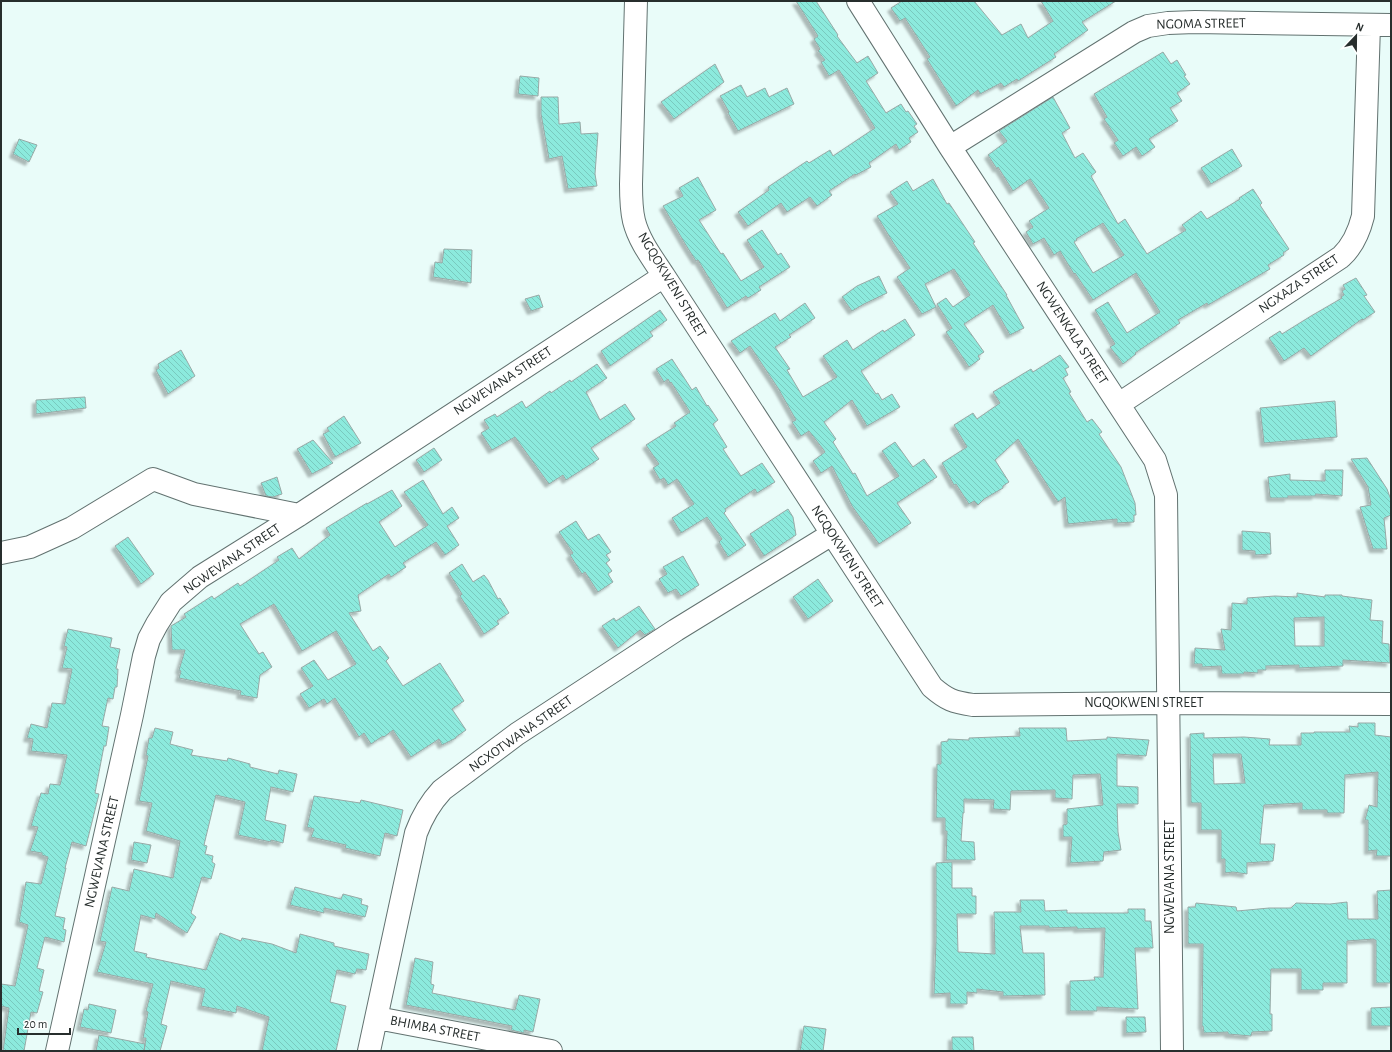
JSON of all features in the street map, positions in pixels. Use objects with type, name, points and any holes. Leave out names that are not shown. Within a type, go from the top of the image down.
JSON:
[{"type":"street","name":"NGQOKWENI STREET","points":[[636,1],[632,202],[634,222],[642,240],[664,276],[932,687],[943,696],[955,702],[973,705],[1169,703],[1391,704]]},
{"type":"street","name":"NGWENKALA STREET","points":[[858,1],[950,146],[1155,460],[1166,495],[1169,703]]},
{"type":"street","name":"NGOMA STREET","points":[[950,146],[1134,32],[1148,26],[1168,23],[1195,22],[1391,25]]},
{"type":"street","name":"NGXAZA STREET","points":[[1119,404],[1341,257],[1351,246],[1359,230],[1363,216],[1370,25]]},
{"type":"street","name":"NGWEVANA STREET","points":[[57,1051],[131,723],[144,656],[149,639],[156,624],[171,602],[200,577],[299,515],[664,276]]},
{"type":"street","points":[[1,553],[30,547],[72,528],[153,479],[194,494],[299,515]]},
{"type":"street","name":"NGXOTWANA STREET","points":[[369,1051],[416,833],[423,816],[433,800],[442,790],[516,734],[676,630],[832,534]]},
{"type":"street","name":"NGWEVANA STREET","points":[[1169,703],[1172,1051]]},
{"type":"street","name":"BHIMBA STREET","points":[[377,1018],[516,1048],[551,1051]]},
{"type":"building","points":[[796,1],[816,1],[838,35],[837,36],[857,63],[868,56],[878,73],[866,81],[886,113],[901,104],[917,124],[914,126],[918,132],[909,138],[911,142],[899,150],[896,144],[869,163],[871,167],[856,175],[855,174],[829,191],[832,195],[817,206],[810,197],[787,212],[781,203],[748,226],[738,212],[769,190],[768,187],[807,161],[809,163],[830,150],[833,156],[875,128],[839,70],[829,76],[821,62],[825,60],[818,51],[820,49],[814,39],[818,36]]},
{"type":"building","points":[[902,1],[974,1],[1002,35],[1021,24],[1028,38],[1053,21],[1041,1],[1116,1],[1082,22],[1088,30],[1054,54],[1056,57],[1018,81],[1017,79],[1004,87],[1001,83],[980,94],[978,90],[956,106],[927,59],[930,57],[905,18],[900,21],[891,8]]},
{"type":"building","points":[[1163,52],[1171,64],[1177,60],[1186,75],[1184,76],[1190,84],[1177,93],[1182,101],[1170,108],[1178,121],[1149,139],[1155,147],[1142,156],[1136,147],[1123,156],[1114,143],[1118,140],[1104,119],[1107,117],[1094,94]]},
{"type":"building","points":[[715,64],[724,82],[674,119],[661,102]]},
{"type":"building","points":[[520,76],[539,78],[538,96],[518,94]]},
{"type":"building","points":[[741,85],[747,97],[765,88],[769,97],[787,88],[794,104],[738,131],[720,96]]},
{"type":"building","points":[[541,97],[558,97],[559,124],[580,122],[581,134],[598,133],[595,174],[597,186],[568,189],[562,156],[549,159],[541,114]]},
{"type":"building","points":[[1053,97],[1070,128],[1062,133],[1075,158],[1083,153],[1096,172],[1091,176],[1118,224],[1125,219],[1147,254],[1186,230],[1182,225],[1201,211],[1207,219],[1240,199],[1239,198],[1253,189],[1262,203],[1260,205],[1289,249],[1283,253],[1284,255],[1268,265],[1270,269],[1208,305],[1207,303],[1178,320],[1180,323],[1135,353],[1136,354],[1123,364],[1110,347],[1115,344],[1095,310],[1108,302],[1127,333],[1160,312],[1136,273],[1093,300],[1075,273],[1074,274],[1060,251],[1054,255],[1044,238],[1033,244],[1026,232],[1033,227],[1029,221],[1049,208],[1030,179],[1013,191],[998,167],[997,169],[988,155],[1007,141],[999,131]],"holes":[[[1103,223],[1124,255],[1093,273],[1074,242],[1077,240],[1076,239]]]},
{"type":"building","points":[[19,139],[37,145],[29,162],[13,154]]},
{"type":"building","points":[[1232,149],[1242,166],[1211,184],[1201,168]]},
{"type":"building","points":[[698,177],[716,210],[699,220],[741,281],[764,267],[747,240],[762,230],[778,255],[781,253],[790,267],[759,287],[761,290],[748,298],[746,296],[727,308],[698,260],[696,261],[684,242],[663,206],[683,196],[679,188]]},
{"type":"building","points":[[933,179],[947,204],[949,203],[975,242],[973,243],[1007,295],[1024,328],[1010,335],[993,305],[964,324],[984,352],[978,356],[980,359],[969,367],[946,332],[952,328],[937,304],[946,298],[953,307],[970,295],[954,269],[925,284],[936,307],[922,314],[897,277],[910,268],[877,216],[898,204],[890,192],[907,181],[913,191]]},
{"type":"building","points":[[444,249],[472,250],[471,283],[433,277],[435,262],[442,263]]},
{"type":"building","points":[[879,276],[887,293],[852,311],[842,297],[857,286]]},
{"type":"building","points":[[1356,278],[1367,295],[1364,296],[1375,312],[1363,320],[1362,319],[1311,356],[1304,348],[1284,361],[1269,338],[1280,331],[1282,334],[1342,298],[1341,297],[1344,295],[1342,291],[1345,289],[1343,285]]},
{"type":"building","points":[[539,295],[543,307],[531,311],[525,299]]},
{"type":"building","points":[[805,303],[815,318],[789,335],[791,337],[775,347],[790,369],[787,370],[803,397],[837,377],[823,356],[847,340],[853,350],[883,330],[884,332],[905,319],[915,335],[861,371],[876,394],[878,393],[882,400],[892,394],[900,407],[867,426],[852,400],[824,422],[836,439],[833,442],[853,474],[855,473],[867,496],[899,476],[882,451],[895,442],[913,467],[924,459],[937,477],[897,503],[911,523],[879,544],[852,506],[832,466],[821,473],[813,461],[825,452],[809,431],[801,436],[792,422],[796,420],[778,388],[750,346],[740,353],[731,341],[775,313],[780,321]]},
{"type":"building","points":[[660,310],[667,320],[650,332],[653,336],[610,366],[601,351]]},
{"type":"building","points":[[181,350],[195,376],[168,394],[156,370],[159,368],[158,364]]},
{"type":"building","points":[[1060,355],[1069,367],[1065,369],[1068,375],[1063,378],[1071,392],[1069,393],[1087,422],[1092,419],[1102,432],[1099,434],[1121,467],[1135,503],[1136,515],[1134,515],[1134,522],[1117,523],[1117,519],[1068,524],[1065,497],[1058,502],[1018,439],[995,460],[1009,482],[1003,486],[1003,488],[984,499],[978,505],[974,501],[969,504],[956,484],[954,485],[942,463],[967,447],[954,425],[973,413],[977,419],[1000,403],[993,392],[1031,369],[1033,372]]},
{"type":"building","points":[[672,359],[692,390],[696,387],[707,406],[708,405],[718,420],[713,424],[727,447],[723,449],[741,476],[762,463],[775,482],[757,493],[755,489],[725,509],[726,511],[724,513],[746,545],[728,557],[719,542],[722,539],[707,517],[681,533],[672,518],[694,504],[677,479],[668,485],[664,478],[660,480],[653,468],[659,464],[646,445],[676,426],[674,423],[690,412],[671,382],[670,383],[668,379],[664,382],[656,369]]},
{"type":"building","points":[[597,364],[607,378],[586,392],[600,420],[625,404],[635,419],[591,448],[599,459],[566,480],[563,475],[549,484],[515,437],[492,450],[481,433],[489,428],[484,420],[495,414],[497,417],[522,401],[526,408],[550,391],[551,393],[570,380],[571,382]]},
{"type":"building","points":[[85,397],[86,408],[36,414],[36,400]]},
{"type":"building","points":[[1335,401],[1337,437],[1264,443],[1260,408]]},
{"type":"building","points":[[344,416],[361,443],[335,457],[323,434],[329,431],[327,428]]},
{"type":"building","points":[[313,440],[333,463],[312,474],[297,449]]},
{"type":"building","points":[[434,448],[442,460],[424,472],[416,460]]},
{"type":"building","points":[[1367,458],[1387,489],[1391,500],[1391,515],[1384,518],[1387,549],[1373,549],[1360,507],[1371,505],[1368,487],[1351,459]]},
{"type":"building","points":[[1325,470],[1343,470],[1342,496],[1316,494],[1315,496],[1270,498],[1268,477],[1290,474],[1290,480],[1325,481]]},
{"type":"building","points":[[277,477],[282,494],[273,497],[266,496],[261,483]]},
{"type":"building","points":[[423,480],[443,514],[452,507],[459,518],[447,526],[459,545],[445,555],[436,542],[403,563],[406,567],[391,577],[389,574],[358,595],[361,611],[349,613],[373,651],[380,646],[389,658],[386,661],[403,686],[440,663],[464,701],[452,709],[466,730],[456,738],[442,745],[439,739],[411,757],[393,730],[371,744],[364,733],[359,737],[335,698],[327,704],[324,699],[309,708],[300,694],[313,686],[301,668],[314,660],[328,680],[356,664],[336,631],[302,651],[274,604],[240,624],[259,654],[263,652],[272,667],[260,675],[257,698],[240,695],[241,691],[179,678],[181,671],[179,670],[185,650],[172,650],[171,626],[186,617],[184,614],[212,596],[214,599],[238,583],[240,586],[279,560],[277,557],[292,548],[299,559],[330,535],[326,528],[367,503],[392,490],[402,506],[379,522],[395,547],[428,525],[404,492]]},
{"type":"building","points":[[788,509],[793,517],[796,535],[764,556],[750,534]]},
{"type":"building","points":[[576,521],[588,540],[599,534],[611,552],[606,555],[610,560],[606,563],[612,571],[608,574],[613,582],[598,592],[585,572],[582,574],[570,555],[573,553],[559,532]]},
{"type":"building","points":[[1242,531],[1270,533],[1271,554],[1255,555],[1255,551],[1242,550]]},
{"type":"building","points":[[128,537],[154,574],[141,584],[115,546]]},
{"type":"building","points":[[683,556],[699,585],[681,596],[676,589],[668,593],[659,579],[667,574],[663,567]]},
{"type":"building","points":[[462,564],[473,582],[484,575],[498,599],[500,598],[509,613],[497,621],[499,624],[484,634],[460,596],[462,594],[449,573]]},
{"type":"building","points":[[818,579],[833,601],[808,619],[793,597]]},
{"type":"building","points":[[1297,593],[1325,597],[1325,595],[1342,595],[1372,600],[1370,620],[1383,621],[1382,643],[1389,644],[1390,663],[1343,660],[1343,666],[1299,668],[1299,665],[1266,666],[1266,670],[1258,670],[1258,673],[1244,672],[1244,674],[1222,674],[1221,666],[1202,667],[1202,664],[1194,664],[1195,648],[1225,650],[1221,629],[1231,630],[1232,603],[1247,604],[1247,598],[1275,596],[1297,597]],"holes":[[[1324,617],[1324,646],[1295,646],[1294,618]]]},
{"type":"building","points":[[639,606],[655,629],[645,635],[640,630],[618,648],[602,626],[614,618],[616,621]]},
{"type":"building","points":[[68,629],[112,638],[110,647],[120,649],[116,669],[118,669],[117,687],[115,687],[113,699],[108,698],[102,726],[109,727],[95,793],[99,794],[86,846],[72,842],[55,916],[65,918],[63,929],[66,930],[64,942],[45,937],[37,968],[44,970],[39,991],[43,992],[37,1013],[31,1012],[24,1051],[3,1051],[9,1008],[1,1006],[1,984],[15,986],[28,925],[19,922],[26,882],[41,884],[48,857],[42,855],[42,853],[30,851],[38,827],[31,826],[41,793],[48,794],[50,784],[60,785],[67,755],[31,751],[33,739],[27,738],[31,724],[47,728],[52,703],[65,704],[72,669],[62,668],[67,647],[64,646]]},
{"type":"building","points":[[1358,723],[1375,723],[1375,735],[1391,737],[1391,856],[1376,856],[1377,850],[1368,851],[1368,820],[1365,820],[1369,805],[1377,807],[1378,772],[1345,775],[1344,813],[1327,813],[1327,810],[1302,810],[1302,803],[1264,805],[1260,844],[1275,844],[1273,861],[1247,863],[1247,874],[1233,872],[1225,873],[1225,859],[1221,859],[1221,830],[1201,830],[1201,803],[1191,803],[1190,734],[1204,733],[1204,738],[1244,737],[1270,739],[1269,745],[1301,745],[1301,733],[1350,732],[1349,726],[1358,727]],"holes":[[[1213,754],[1241,754],[1245,783],[1214,784]]]},
{"type":"building","points":[[155,728],[173,732],[170,744],[193,750],[191,755],[227,761],[228,758],[250,764],[250,767],[278,774],[279,770],[297,774],[293,792],[271,787],[265,820],[286,825],[283,843],[238,835],[245,802],[216,795],[204,845],[207,846],[205,854],[213,856],[212,862],[215,864],[211,879],[202,877],[191,913],[196,917],[187,933],[156,913],[155,919],[141,915],[134,951],[147,954],[146,957],[206,970],[220,933],[241,941],[242,938],[272,944],[296,953],[300,934],[334,943],[334,946],[369,954],[366,970],[357,969],[355,974],[337,970],[330,1002],[346,1006],[336,1051],[262,1051],[269,1017],[237,1006],[236,1013],[201,1006],[205,989],[171,981],[161,1024],[167,1026],[160,1051],[144,1051],[146,1038],[143,1038],[148,1012],[146,1011],[153,984],[97,972],[106,942],[100,941],[112,887],[129,891],[134,869],[173,878],[180,841],[146,831],[152,803],[139,801],[148,756],[146,755],[149,738],[152,738]]},
{"type":"building","points":[[1019,728],[1066,728],[1067,741],[1107,739],[1107,737],[1149,740],[1146,756],[1117,754],[1117,786],[1138,787],[1138,804],[1117,804],[1118,832],[1121,850],[1104,852],[1103,861],[1070,863],[1072,837],[1063,837],[1063,825],[1067,824],[1067,809],[1103,805],[1100,774],[1073,775],[1072,799],[1055,798],[1055,790],[1011,791],[1010,810],[993,809],[994,800],[964,799],[961,841],[974,842],[975,860],[946,860],[947,831],[945,831],[945,818],[936,818],[937,764],[941,764],[941,742],[948,741],[948,739],[969,740],[969,738],[1020,736]]},
{"type":"building","points":[[314,796],[360,803],[361,800],[403,810],[397,836],[385,833],[380,856],[345,848],[346,845],[311,837],[314,829],[307,827]]},
{"type":"building","points":[[134,842],[151,845],[147,863],[131,860]]},
{"type":"building","points":[[952,862],[952,888],[972,888],[972,896],[976,896],[976,914],[957,914],[958,952],[995,954],[994,912],[1021,912],[1020,900],[1044,900],[1045,911],[1067,910],[1067,913],[1128,913],[1128,909],[1145,909],[1145,921],[1151,921],[1153,948],[1135,948],[1138,1009],[1097,1007],[1097,1011],[1070,1011],[1070,981],[1095,980],[1094,977],[1103,977],[1105,928],[1077,929],[1077,927],[1049,928],[1049,926],[1020,926],[1023,953],[1044,953],[1045,995],[1003,996],[1003,992],[977,989],[977,993],[967,992],[967,1004],[950,1004],[950,993],[934,994],[936,863]]},
{"type":"building","points":[[295,887],[341,899],[343,894],[362,899],[361,904],[368,906],[365,917],[324,908],[324,913],[290,905]]},
{"type":"building","points":[[1391,890],[1391,983],[1376,983],[1376,940],[1347,941],[1347,983],[1323,983],[1323,990],[1301,990],[1301,969],[1271,969],[1270,1014],[1272,1014],[1272,1031],[1252,1032],[1251,1036],[1228,1034],[1228,1032],[1204,1033],[1202,1026],[1203,944],[1188,944],[1188,907],[1195,907],[1196,903],[1236,907],[1237,911],[1269,908],[1291,908],[1296,903],[1330,904],[1347,902],[1348,919],[1378,919],[1377,891]]},
{"type":"building","points":[[415,958],[433,962],[431,984],[434,985],[432,993],[515,1010],[519,995],[540,999],[533,1032],[524,1030],[524,1033],[511,1030],[512,1026],[406,1005]]},
{"type":"building","points":[[89,1004],[116,1010],[111,1033],[80,1027],[84,1009],[88,1010]]},
{"type":"building","points":[[1391,1007],[1391,1026],[1371,1026],[1371,1008]]},
{"type":"building","points":[[1126,1017],[1145,1017],[1146,1032],[1126,1033]]},
{"type":"building","points":[[804,1026],[826,1029],[823,1051],[800,1051]]},
{"type":"building","points":[[99,1035],[145,1044],[144,1051],[96,1051]]},
{"type":"building","points":[[952,1037],[973,1037],[974,1051],[952,1051]]}]
